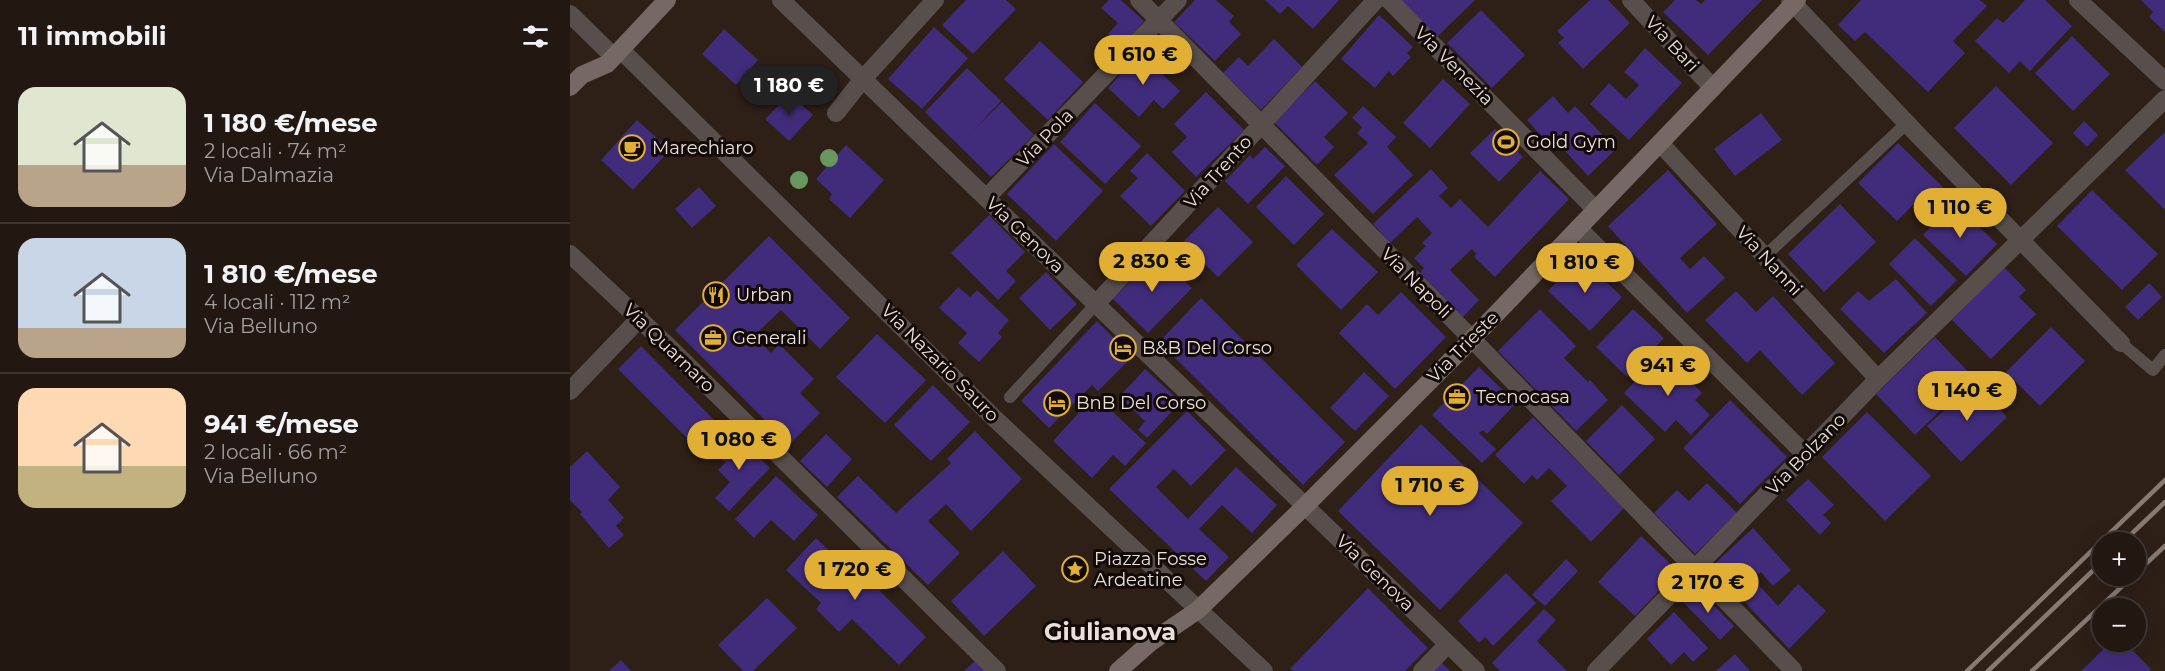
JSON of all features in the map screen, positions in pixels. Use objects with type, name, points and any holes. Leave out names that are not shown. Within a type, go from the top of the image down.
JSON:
[{"type":"street","points":[[570,87],[582,75],[607,64],[667,0]]},
{"type":"street","name":"Via Genova","points":[[781,0],[1476,671]]},
{"type":"street","points":[[836,113],[935,0]]},
{"type":"street","name":"Via Napoli","points":[[1138,0],[1472,339],[1693,570],[1793,670]]},
{"type":"street","name":"Via Pola","points":[[987,198],[1178,0]]},
{"type":"street","name":"Via Trento","points":[[1096,304],[1376,0]]},
{"type":"street","name":"Via Venezia","points":[[1389,0],[1596,209]]},
{"type":"street","name":"Via Bari","points":[[1631,0],[1713,88]]},
{"type":"street","points":[[2078,0],[2165,81]]},
{"type":"street","points":[[1794,1],[1906,123],[2121,343]]},
{"type":"street","name":"Via Trieste","points":[[1118,671],[1151,642],[1198,610],[1305,506],[1472,339],[1794,1]]},
{"type":"street","name":"Via Nazario Sauro","points":[[570,14],[617,53],[992,416],[1264,671]]},
{"type":"street","name":"Via Bolzano","points":[[1596,671],[1878,379],[2165,99]]},
{"type":"street","name":"Via Nanni","points":[[1660,143],[1878,379]]},
{"type":"street","points":[[1578,228],[1805,454]]},
{"type":"street","name":"Via Quarnaro","points":[[570,254],[640,318],[997,671]]},
{"type":"street","points":[[570,391],[640,318]]},
{"type":"street","points":[[1422,671],[1448,644]]},
{"type":"lane","points":[[1765,256],[1906,123]]},
{"type":"lane","name":"Via Trento","points":[[1010,397],[1096,304]]},
{"type":"lane","points":[[2121,343],[2153,370],[2165,355]]},
{"type":"building","points":[[966,0],[1006,0],[1016,9],[973,54],[942,25]]},
{"type":"building","points":[[1109,0],[1121,0],[1144,21],[1122,46],[1108,34],[1118,23],[1101,8]]},
{"type":"building","points":[[1195,0],[1216,0],[1234,16],[1229,22],[1241,34],[1215,61],[1174,22]]},
{"type":"building","points":[[1265,0],[1339,0],[1313,29],[1288,6],[1280,14]]},
{"type":"building","points":[[1401,0],[1475,0],[1437,37]]},
{"type":"building","points":[[1590,0],[1608,0],[1630,23],[1583,69],[1558,43],[1564,38],[1557,31]]},
{"type":"building","points":[[1675,0],[1696,0],[1701,4],[1705,0],[1762,0],[1708,55],[1663,12]]},
{"type":"building","points":[[1861,0],[1980,0],[1987,6],[1953,41],[1965,53],[1928,92],[1865,32],[1855,41],[1838,25]]},
{"type":"building","points":[[2025,0],[2045,0],[2072,26],[2030,71],[2020,61],[2009,73],[1975,41],[1997,18],[2003,23]]},
{"type":"building","points":[[2141,0],[2165,0],[2165,32],[2149,17],[2153,12]]},
{"type":"building","points":[[1481,10],[1525,55],[1492,88],[1447,43]]},
{"type":"building","points":[[1379,15],[1413,47],[1407,53],[1411,57],[1393,76],[1389,71],[1375,88],[1341,59]]},
{"type":"building","points":[[934,27],[968,58],[922,109],[888,79]]},
{"type":"building","points":[[724,29],[758,60],[736,85],[702,54]]},
{"type":"building","points":[[2072,36],[2110,74],[2073,111],[2035,73]]},
{"type":"building","points":[[1274,39],[1302,67],[1261,110],[1223,73],[1239,57],[1248,66]]},
{"type":"building","points":[[1040,41],[1083,82],[1048,120],[1004,79]]},
{"type":"building","points":[[1645,48],[1682,83],[1629,140],[1590,104],[1609,83],[1626,99],[1639,85],[1624,72]]},
{"type":"building","points":[[1140,53],[1180,91],[1163,109],[1154,100],[1139,117],[1108,88]]},
{"type":"building","points":[[967,68],[1001,101],[973,131],[1002,102],[1034,135],[991,177],[925,112]]},
{"type":"building","points":[[1443,79],[1470,104],[1430,148],[1403,123]]},
{"type":"building","points":[[1315,81],[1348,113],[1324,137],[1334,147],[1317,165],[1274,122]]},
{"type":"building","points":[[1996,86],[2053,143],[2011,185],[1954,128]]},
{"type":"building","points":[[1206,92],[1244,130],[1196,177],[1172,152],[1187,137],[1174,124]]},
{"type":"building","points":[[790,94],[813,115],[789,141],[765,119]]},
{"type":"building","points":[[1553,96],[1568,113],[1575,106],[1616,149],[1588,176],[1556,141],[1550,146],[1527,120]]},
{"type":"building","points":[[1095,103],[1141,146],[1105,184],[1060,142]]},
{"type":"building","points":[[1363,106],[1396,137],[1387,147],[1413,175],[1373,214],[1334,175],[1368,143],[1357,133],[1362,127],[1352,118]]},
{"type":"building","points":[[1761,113],[1782,140],[1735,176],[1714,149]]},
{"type":"building","points":[[637,120],[670,150],[633,190],[601,160]]},
{"type":"building","points":[[2084,121],[2098,135],[2087,147],[2073,133]]},
{"type":"building","points":[[1495,129],[1523,157],[1499,182],[1470,153]]},
{"type":"building","points":[[2165,132],[2165,210],[2125,170]]},
{"type":"building","points":[[1898,143],[1946,190],[1928,208],[1919,199],[1897,221],[1858,183]]},
{"type":"building","points":[[1054,144],[1103,191],[1056,241],[1007,194]]},
{"type":"building","points":[[846,145],[884,180],[850,218],[829,199],[832,194],[816,179]]},
{"type":"building","points":[[1265,147],[1285,166],[1248,204],[1225,181],[1250,155],[1253,159]]},
{"type":"building","points":[[1147,153],[1185,191],[1151,226],[1120,196],[1138,178],[1130,171]]},
{"type":"building","points":[[1431,169],[1448,188],[1439,196],[1451,208],[1460,199],[1488,227],[1540,171],[1569,199],[1495,277],[1474,257],[1476,254],[1472,249],[1450,270],[1479,300],[1463,317],[1420,273],[1424,268],[1414,258],[1426,246],[1422,243],[1432,233],[1417,217],[1390,243],[1373,224]]},
{"type":"building","points":[[1668,170],[1717,224],[1680,258],[1690,269],[1704,256],[1725,278],[1687,313],[1608,226]]},
{"type":"building","points":[[1286,176],[1324,214],[1294,245],[1256,207]]},
{"type":"building","points":[[699,187],[716,206],[692,228],[675,209]]},
{"type":"building","points":[[2092,190],[2158,254],[2122,290],[2057,226]]},
{"type":"building","points":[[1953,202],[1997,244],[1966,276],[1923,235]]},
{"type":"building","points":[[1840,204],[1876,242],[1824,292],[1788,254]]},
{"type":"building","points":[[1218,207],[1253,242],[1218,277],[1183,242]]},
{"type":"building","points":[[989,215],[1025,252],[1006,271],[1016,281],[998,300],[951,253]]},
{"type":"building","points":[[1332,229],[1378,272],[1341,310],[1296,265]]},
{"type":"building","points":[[769,236],[850,318],[820,349],[781,310],[754,336],[771,353],[779,344],[814,379],[800,393],[820,413],[786,448],[766,428],[769,424],[675,330]]},
{"type":"building","points":[[1915,238],[1957,280],[1931,306],[1889,264]]},
{"type":"building","points":[[1156,254],[1192,288],[1148,333],[1113,299]]},
{"type":"building","points":[[1580,257],[1622,297],[1590,331],[1548,291]]},
{"type":"building","points":[[2004,267],[2026,290],[2019,297],[2036,314],[1991,359],[1952,320]]},
{"type":"building","points":[[1046,272],[1077,304],[1050,330],[1019,298]]},
{"type":"building","points":[[1896,279],[1927,313],[1884,353],[1840,309],[1858,291],[1869,301]]},
{"type":"building","points":[[2149,283],[2162,297],[2138,320],[2125,307]]},
{"type":"building","points":[[958,287],[970,297],[977,290],[1009,320],[998,333],[1002,337],[979,362],[958,343],[967,333],[939,308]]},
{"type":"building","points":[[1736,291],[1756,312],[1773,296],[1835,363],[1802,395],[1760,350],[1747,363],[1705,320]]},
{"type":"building","points":[[1401,292],[1446,337],[1395,389],[1339,333],[1367,304],[1378,315]]},
{"type":"building","points":[[1201,298],[1345,442],[1303,485],[1159,342]]},
{"type":"building","points":[[1540,309],[1576,346],[1564,358],[1588,382],[1590,380],[1608,400],[1576,431],[1498,351]]},
{"type":"building","points":[[1633,309],[1664,338],[1627,377],[1596,347]]},
{"type":"building","points":[[1097,321],[1132,357],[1098,391],[1092,385],[1049,428],[1021,401]]},
{"type":"building","points":[[2051,327],[2085,361],[2040,406],[2006,372]]},
{"type":"building","points":[[877,334],[926,380],[885,423],[836,377]]},
{"type":"building","points":[[1935,337],[1974,378],[1915,435],[1876,394]]},
{"type":"building","points":[[641,346],[718,424],[696,447],[618,369]]},
{"type":"building","points":[[1661,354],[1702,393],[1695,400],[1710,415],[1691,435],[1676,420],[1665,432],[1624,393]]},
{"type":"building","points":[[1479,367],[1516,403],[1487,434],[1483,430],[1479,433],[1496,449],[1482,463],[1432,415]]},
{"type":"building","points":[[1145,369],[1181,402],[1147,438],[1138,430],[1145,421],[1119,397]]},
{"type":"building","points":[[1364,372],[1389,396],[1355,431],[1330,408]]},
{"type":"building","points":[[1974,382],[2007,417],[1961,462],[1927,426]]},
{"type":"building","points":[[933,385],[970,422],[931,461],[894,425]]},
{"type":"building","points":[[1095,395],[1146,443],[1125,466],[1113,455],[1092,478],[1053,441]]},
{"type":"building","points":[[1730,400],[1787,457],[1740,504],[1683,448]]},
{"type":"building","points":[[1622,405],[1655,439],[1619,475],[1586,441]]},
{"type":"building","points":[[1187,411],[1226,450],[1191,486],[1174,469],[1156,487],[1188,519],[1236,467],[1277,505],[1252,533],[1222,505],[1199,529],[1229,557],[1206,581],[1109,489]]},
{"type":"building","points":[[1867,412],[1931,476],[1885,521],[1822,457]]},
{"type":"building","points":[[1533,417],[1624,508],[1591,542],[1551,501],[1567,486],[1549,468],[1537,480],[1532,475],[1524,484],[1495,455]]},
{"type":"building","points":[[1421,424],[1523,523],[1440,610],[1338,511]]},
{"type":"building","points":[[975,431],[1022,479],[971,531],[946,504],[928,521],[960,553],[928,585],[837,497],[858,476],[896,513],[951,463],[947,459]]},
{"type":"building","points":[[733,433],[770,468],[729,511],[715,498],[730,482],[718,470],[726,462],[715,452]]},
{"type":"building","points":[[826,434],[852,459],[827,487],[800,461]]},
{"type":"building","points":[[587,451],[620,487],[608,500],[624,518],[616,526],[624,535],[609,548],[570,500],[570,467]]},
{"type":"building","points":[[776,476],[818,515],[794,541],[771,520],[754,538],[735,519]]},
{"type":"building","points":[[1808,479],[1834,505],[1823,515],[1831,523],[1820,535],[1786,500]]},
{"type":"building","points":[[1707,483],[1737,513],[1695,554],[1654,513],[1677,490],[1689,501]]},
{"type":"building","points":[[1753,528],[1791,570],[1773,586],[1761,572],[1753,579],[1778,606],[1798,584],[1826,611],[1789,649],[1737,594],[1734,597],[1709,569]]},
{"type":"building","points":[[1641,536],[1678,571],[1635,616],[1598,582]]},
{"type":"building","points":[[816,538],[852,573],[862,563],[885,586],[880,591],[926,637],[899,665],[852,619],[839,632],[816,609],[821,603],[786,570]]},
{"type":"building","points":[[1003,551],[1036,586],[984,636],[951,601]]},
{"type":"building","points":[[1566,559],[1578,571],[1545,606],[1532,595]]},
{"type":"building","points":[[1506,573],[1536,603],[1493,646],[1485,637],[1479,643],[1458,621]]},
{"type":"building","points":[[1368,588],[1428,648],[1405,671],[1293,671],[1290,669]]},
{"type":"building","points":[[1697,588],[1734,626],[1720,640],[1683,602]]},
{"type":"building","points":[[767,598],[797,628],[753,671],[743,671],[718,645]]},
{"type":"building","points":[[1544,609],[1556,620],[1537,641],[1567,671],[1500,671],[1492,663]]},
{"type":"building","points":[[1674,612],[1708,648],[1693,662],[1684,652],[1671,665],[1647,639]]},
{"type":"building","points":[[2101,652],[2134,652],[2151,669],[2149,671],[2081,671]]},
{"type":"building","points":[[1735,654],[1750,671],[1716,671]]},
{"type":"building","points":[[621,660],[631,671],[609,671]]},
{"type":"building","points":[[975,661],[986,671],[964,671]]},
{"type":"building","points":[[1441,662],[1450,671],[1432,671]]},
{"type":"railway","points":[[1967,671],[2165,480]]},
{"type":"railway","points":[[2134,532],[2165,502]]},
{"type":"railway","points":[[2146,564],[2165,546]]},
{"type":"railway","points":[[1988,671],[2092,572]]},
{"type":"railway","points":[[2032,671],[2122,586]]},
{"type":"place","name":"Gold Gym","points":[[1506,142]]},
{"type":"place","name":"Marechiaro","points":[[632,148]]},
{"type":"place","name":"Urban","points":[[716,295]]},
{"type":"place","name":"Generali","points":[[713,338]]},
{"type":"place","name":"B&B Del Corso","points":[[1123,348]]},
{"type":"place","name":"Tecnocasa","points":[[1457,397]]},
{"type":"place","name":"BnB Del Corso","points":[[1057,403]]},
{"type":"place","name":"Piazza Fosse Ardeatine","points":[[1075,569]]},
{"type":"district","name":"Giulianova","points":[[1110,631]]}]
